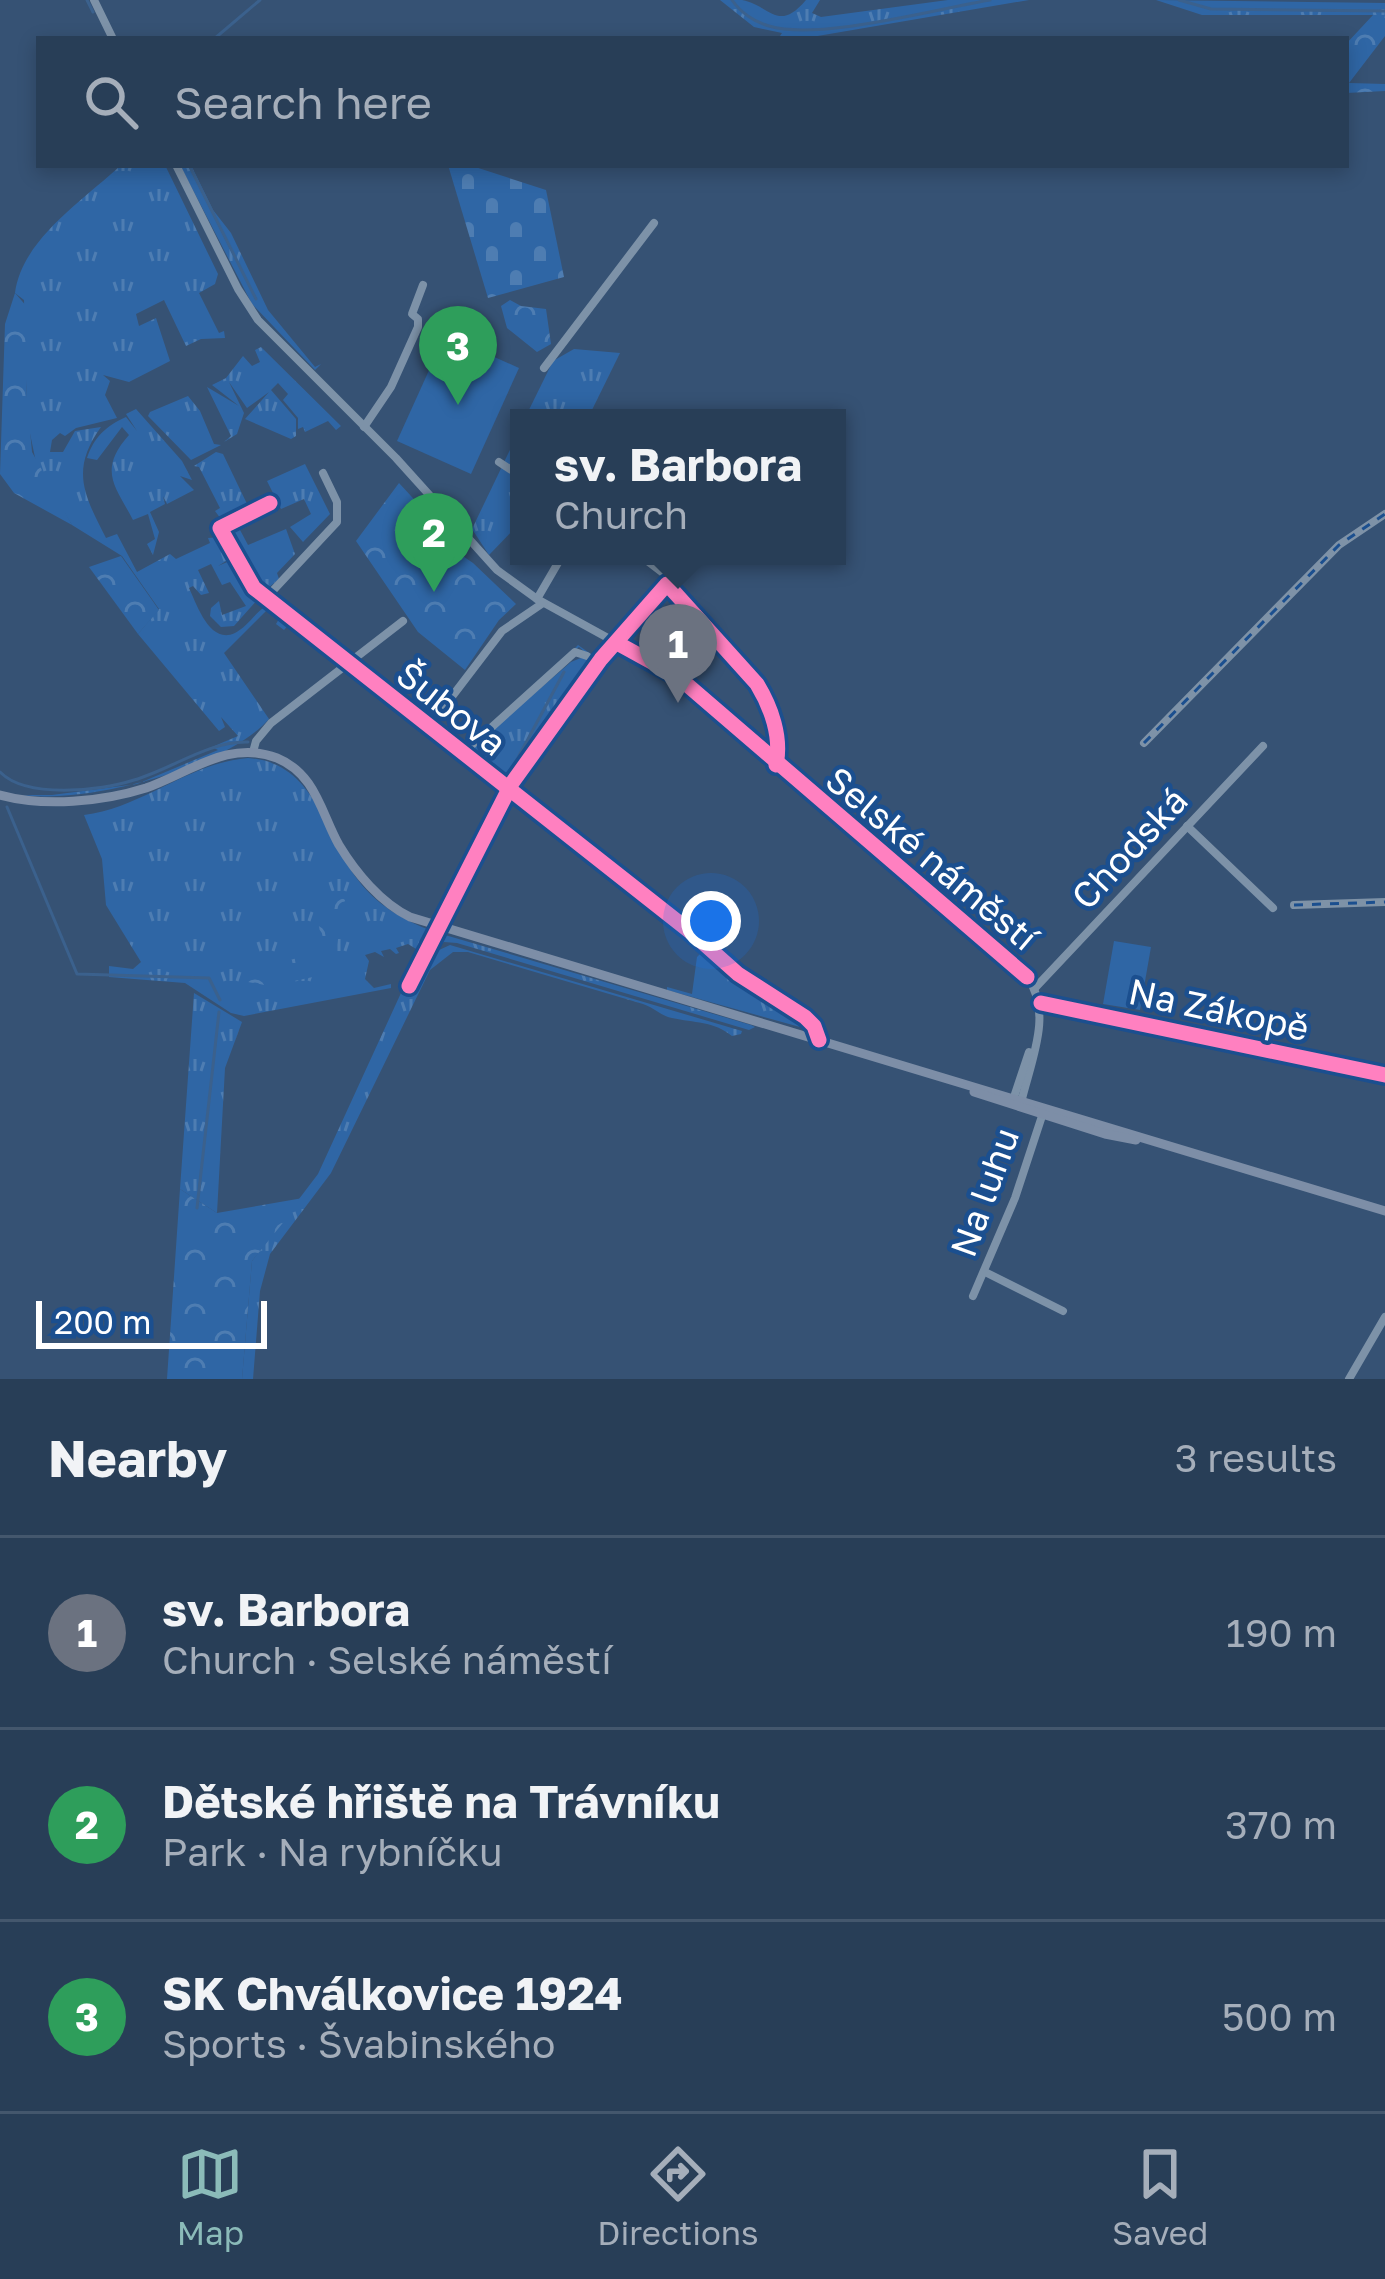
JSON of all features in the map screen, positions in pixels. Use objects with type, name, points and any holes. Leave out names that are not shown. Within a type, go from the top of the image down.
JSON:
[{"type":"main road","points":[[0,795],[27,801],[133,791],[217,757],[253,752],[278,758],[301,773],[314,789],[341,849],[398,911],[1385,1211]]},
{"type":"street","points":[[94,0],[112,36]]},
{"type":"street","name":"Selské náměstí","points":[[178,168],[242,297],[266,330],[497,570],[540,601],[677,676],[1020,971],[1041,1003],[1017,1102]]},
{"type":"street","points":[[544,368],[654,223]]},
{"type":"street","points":[[364,427],[391,387],[418,327],[412,314],[423,285]]},
{"type":"street","points":[[499,462],[510,469]]},
{"type":"street","points":[[266,598],[337,522],[338,502],[323,473]]},
{"type":"street","name":"Šubova","points":[[270,503],[220,528],[241,570],[266,598],[738,974],[795,1009],[814,1027],[819,1040]]},
{"type":"street","points":[[428,728],[502,631],[540,601],[558,565]]},
{"type":"street","name":"Selské náměstí","points":[[651,565],[757,684],[775,728],[776,764]]},
{"type":"street","points":[[409,986],[508,791],[563,710],[669,582]]},
{"type":"street","points":[[253,752],[267,727],[403,621]]},
{"type":"street","points":[[462,754],[575,652],[586,656]]},
{"type":"street","name":"Chodská","points":[[1034,988],[1263,746]]},
{"type":"street","points":[[1187,826],[1273,908]]},
{"type":"street","name":"Na Zákopě","points":[[1041,1003],[1385,1075]]},
{"type":"street","name":"Na luhu","points":[[974,1296],[1044,1110]]},
{"type":"street","points":[[985,1272],[1063,1311]]},
{"type":"street","points":[[1348,1379],[1385,1317]]},
{"type":"green space","points":[[720,0],[742,0],[781,16],[806,0],[820,0],[812,13],[821,17],[948,0],[1029,0],[818,36],[780,36],[782,33],[754,27]]},
{"type":"green space","points":[[1156,0],[1385,3],[1385,15],[1202,15]]},
{"type":"green space","points":[[1373,15],[1385,15],[1385,36],[1349,83],[1349,41]]},
{"type":"green space","points":[[1349,83],[1385,84],[1385,91],[1349,93]]},
{"type":"green space","points":[[118,168],[166,168],[218,274],[215,284],[199,293],[225,338],[201,339],[186,346],[164,300],[136,314],[139,326],[156,318],[170,361],[129,382],[103,375],[110,381],[105,395],[117,418],[76,428],[65,436],[60,433],[52,440],[50,452],[63,452],[75,431],[101,427],[83,470],[87,495],[106,538],[117,534],[137,572],[170,554],[176,559],[210,543],[208,538],[221,537],[231,558],[218,566],[232,560],[258,599],[234,626],[221,627],[210,616],[219,601],[222,615],[246,606],[230,582],[222,585],[211,564],[198,570],[209,593],[201,595],[193,586],[189,588],[212,629],[235,633],[266,606],[291,622],[284,630],[267,610],[224,653],[269,719],[221,753],[143,781],[218,750],[212,747],[238,736],[221,717],[225,727],[219,731],[138,634],[159,609],[122,556],[72,525],[37,467],[27,419],[24,300],[15,293],[29,255]]},
{"type":"green space","points":[[182,168],[192,168],[268,310],[315,367],[321,364],[315,370],[252,304]]},
{"type":"green space","points":[[449,168],[478,168],[546,190],[564,277],[488,298]]},
{"type":"green space","points":[[15,293],[28,308],[26,388],[32,452],[72,525],[14,493],[0,474],[5,324]]},
{"type":"green space","points":[[510,300],[546,309],[551,344],[537,352],[507,328],[501,306]]},
{"type":"green space","points":[[445,335],[519,368],[471,474],[397,441]]},
{"type":"green space","points":[[261,347],[341,426],[336,430],[328,421],[305,432],[303,427],[298,429],[298,418],[283,400],[288,394],[278,383],[271,390],[296,419],[296,436],[291,439],[245,419],[269,392],[247,408],[229,382],[244,413],[237,434],[224,442],[231,436],[207,387],[239,406],[212,385],[226,378],[243,356],[252,366],[260,362],[255,350]]},
{"type":"green space","points":[[574,349],[620,353],[592,409],[529,409],[553,361]]},
{"type":"green space","points":[[188,396],[214,444],[221,445],[191,460],[148,416]]},
{"type":"green space","points":[[136,409],[182,461],[192,480],[180,476],[194,490],[167,504],[163,496],[165,504],[150,512],[159,532],[153,555],[147,544],[155,539],[148,514],[133,520],[113,479],[114,459],[129,435],[122,427],[97,460],[87,458],[97,438],[119,420],[126,417],[137,431],[126,414]]},
{"type":"green space","points":[[510,450],[510,533],[489,555],[472,529]]},
{"type":"green space","points":[[216,452],[223,454],[248,506],[247,512],[230,520],[221,519],[215,511],[220,508],[199,467],[194,466]]},
{"type":"green space","points":[[305,464],[330,514],[303,542],[290,527],[311,514],[304,499],[281,509],[267,481]]},
{"type":"green space","points":[[399,483],[434,521],[448,546],[516,604],[499,620],[465,670],[418,632],[356,541]]},
{"type":"green space","points":[[275,507],[277,511],[240,530],[248,545],[286,529],[295,554],[267,589],[231,532]]},
{"type":"green space","points":[[121,556],[159,610],[138,634],[89,567]]},
{"type":"green space","points":[[578,645],[595,657],[506,782],[472,755],[474,745],[571,662],[588,655],[579,647],[565,658]]},
{"type":"green space","points":[[248,758],[271,763],[304,787],[365,889],[389,909],[427,929],[429,938],[421,952],[408,944],[396,948],[396,954],[390,949],[381,951],[384,957],[375,952],[365,955],[369,961],[365,979],[374,988],[391,984],[391,988],[244,1016],[231,1013],[185,983],[109,977],[109,966],[133,969],[141,962],[106,905],[102,859],[84,815],[126,804],[205,768]]},
{"type":"green space","points":[[128,785],[82,794],[50,796],[22,795],[52,795]]},
{"type":"green space","points":[[323,885],[345,900],[332,973],[270,986],[248,982],[251,972],[298,958],[318,945],[316,918],[304,895],[308,886]]},
{"type":"green space","points":[[445,935],[755,1027],[749,1030],[457,943],[444,942],[429,950]]},
{"type":"green space","points":[[1114,941],[1151,947],[1140,1010],[1103,1004]]},
{"type":"green space","points":[[450,945],[742,1031],[732,1036],[643,1004],[468,952],[453,952],[430,970],[331,1173],[270,1254],[260,1291],[253,1379],[242,1379],[252,1261],[318,1174],[401,993],[407,996],[426,956]]},
{"type":"green space","points":[[706,948],[735,976],[809,1023],[811,1030],[667,990],[692,994],[697,957]]},
{"type":"green space","points":[[194,993],[242,1022],[225,1068],[217,1213],[180,1189]]},
{"type":"green space","points":[[180,1189],[217,1213],[303,1198],[252,1261],[242,1379],[167,1379]]},
{"type":"waterway","points":[[87,0],[93,12]]},
{"type":"waterway","points":[[218,36],[260,0]]},
{"type":"waterway","points":[[732,0],[758,22],[790,30],[846,27],[990,0]]},
{"type":"waterway","points":[[1179,0],[1211,9],[1385,11]]},
{"type":"waterway","points":[[190,168],[256,299]]},
{"type":"waterway","points":[[506,780],[564,672]]},
{"type":"waterway","points":[[0,772],[12,781],[45,789],[102,787],[148,775],[219,746],[248,742]]},
{"type":"waterway","points":[[7,807],[77,974],[209,978],[220,1000]]},
{"type":"waterway","points":[[197,1208],[219,1012]]},
{"type":"railway","points":[[1144,743],[1339,545],[1385,514]]},
{"type":"railway","points":[[1294,905],[1385,902]]},
{"type":"cycle path","points":[[270,503],[220,528],[254,588],[738,974],[805,1017],[819,1040]]},
{"type":"cycle path","points":[[409,986],[512,783],[601,659],[667,584],[757,684],[774,723],[776,765]]},
{"type":"cycle path","points":[[617,643],[677,676],[1027,977]]},
{"type":"cycle path","points":[[1041,1003],[1385,1075]]},
{"type":"place","name":"SK Chválkovice 1924","points":[[458,405]]},
{"type":"place","name":"Dětské hřiště na Trávníku","points":[[434,592]]},
{"type":"place","name":"sv. Barbora","points":[[678,703]]}]
